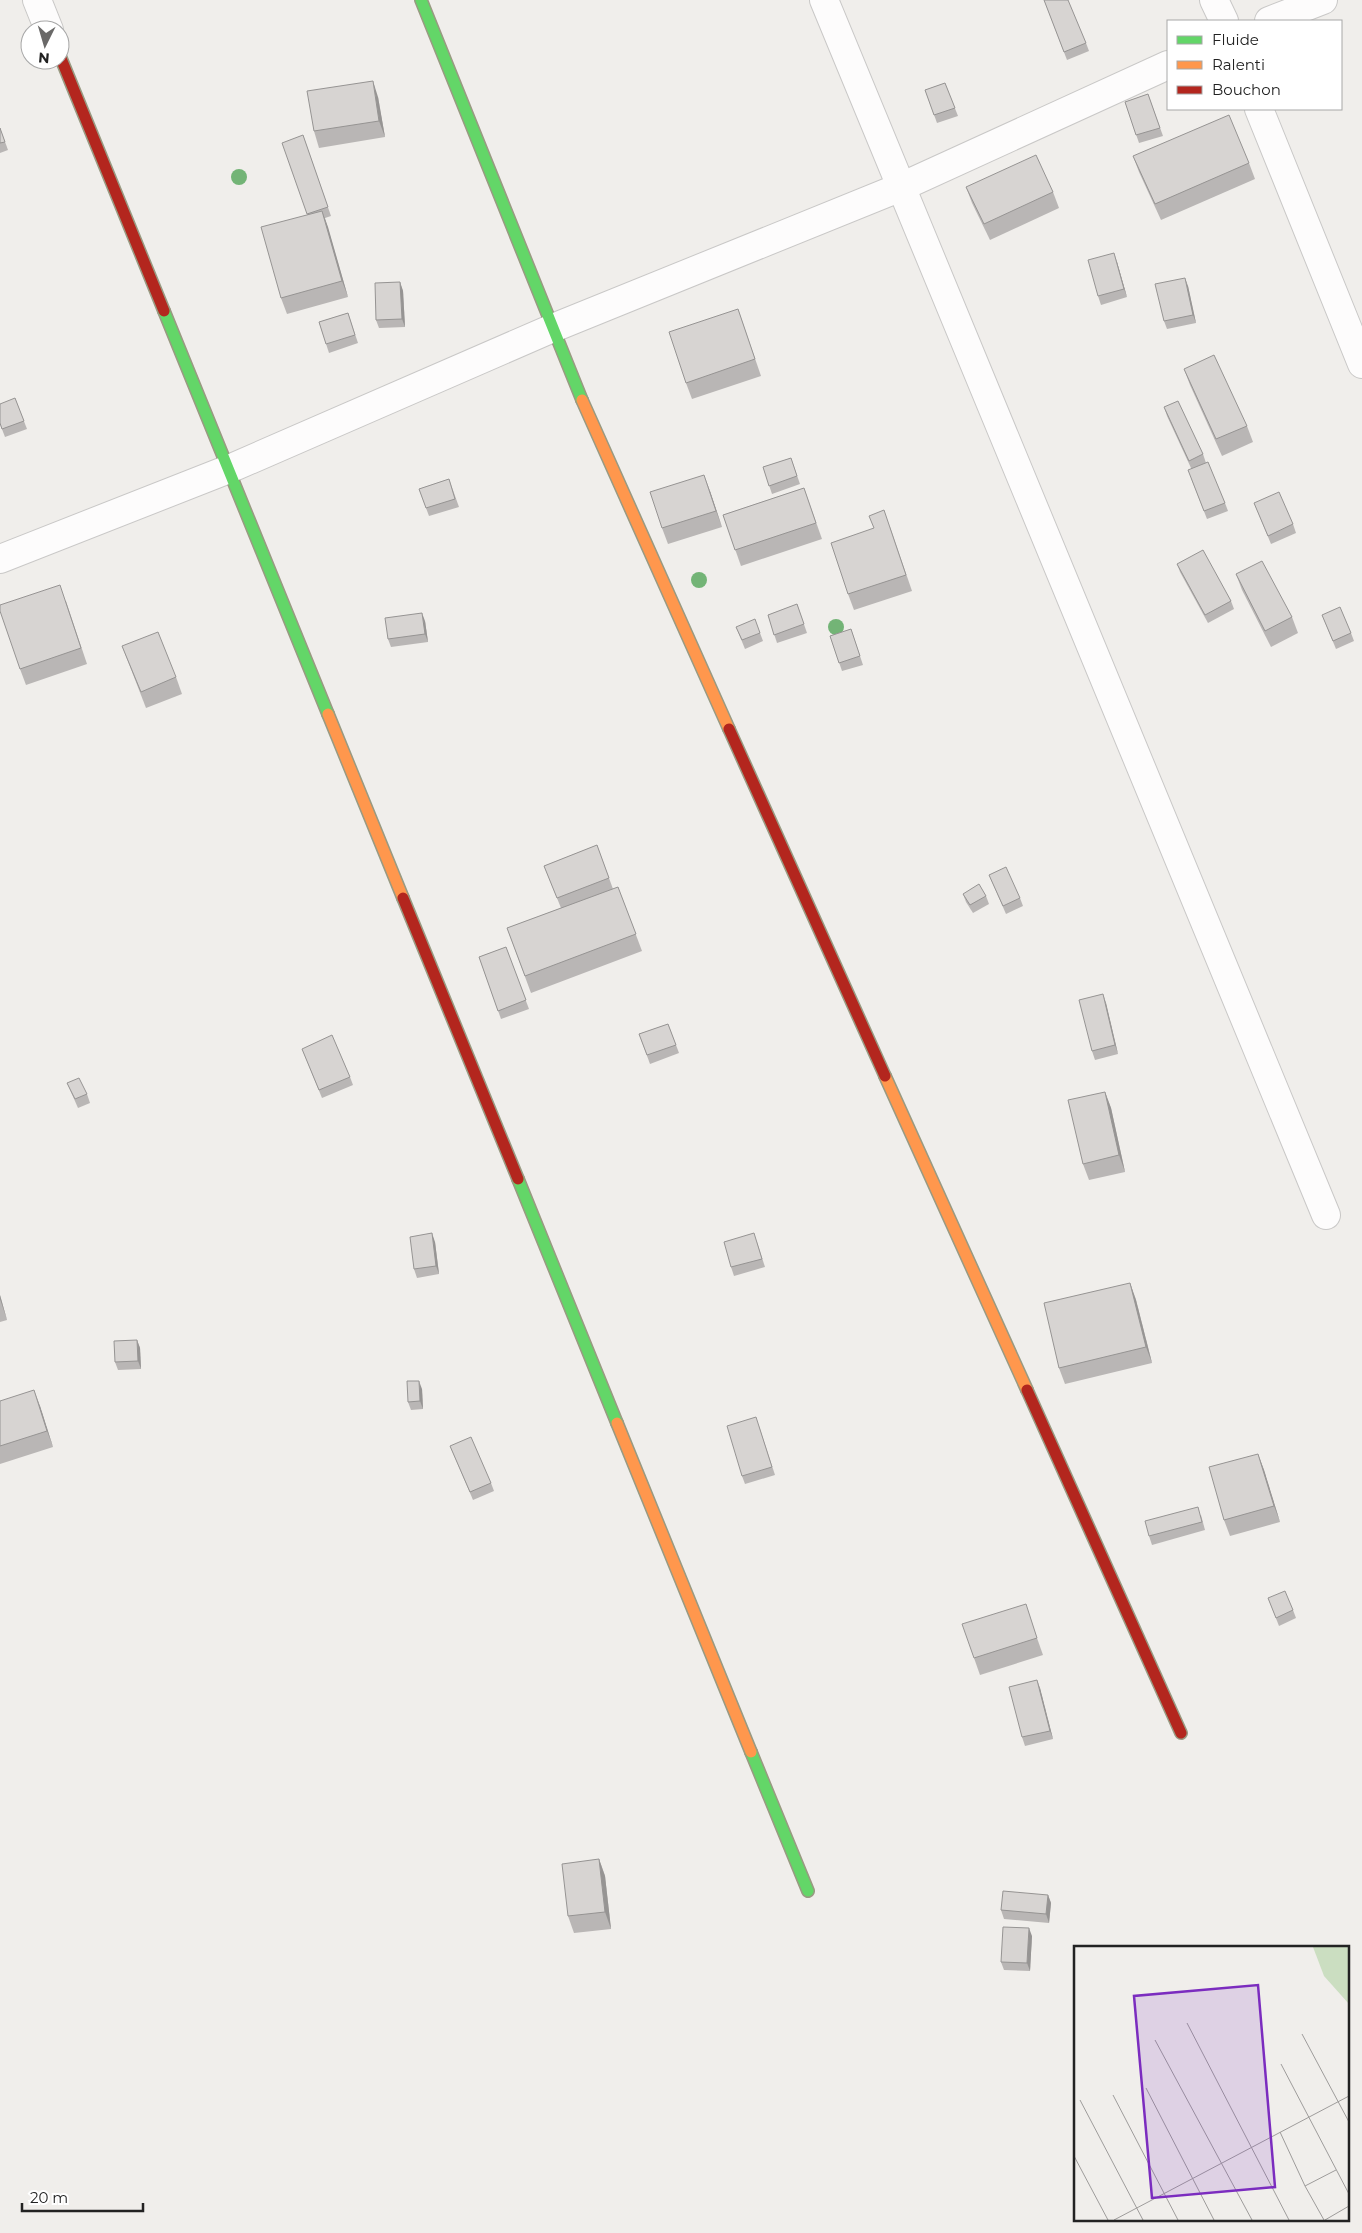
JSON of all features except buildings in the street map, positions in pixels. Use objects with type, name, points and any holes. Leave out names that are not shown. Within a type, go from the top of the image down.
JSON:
[{"type":"street","points":[[37,0],[45,20]]},
{"type":"street","points":[[421,0],[594,430],[1181,1733]]},
{"type":"street","points":[[824,0],[1326,1215]]},
{"type":"street","points":[[1214,0],[1224,20]]},
{"type":"street","points":[[1272,20],[1323,0]]},
{"type":"street","points":[[0,559],[229,469],[553,328],[901,187],[1167,65]]},
{"type":"street","points":[[66,70],[808,1891]]},
{"type":"street","points":[[1259,110],[1362,364]]},
{"type":"traffic: fast","points":[[421,0],[582,400]]},
{"type":"traffic: fast","points":[[164,311],[328,714]]},
{"type":"traffic: fast","points":[[518,1179],[617,1423]]},
{"type":"traffic: fast","points":[[751,1752],[808,1891]]},
{"type":"traffic: slow","points":[[582,400],[729,729]]},
{"type":"traffic: slow","points":[[328,714],[403,898]]},
{"type":"traffic: slow","points":[[885,1076],[1027,1390]]},
{"type":"traffic: slow","points":[[617,1423],[751,1752]]},
{"type":"traffic: jam","points":[[66,70],[164,311]]},
{"type":"traffic: jam","points":[[729,729],[885,1076]]},
{"type":"traffic: jam","points":[[403,898],[518,1179]]},
{"type":"traffic: jam","points":[[1027,1390],[1181,1733]]}]
